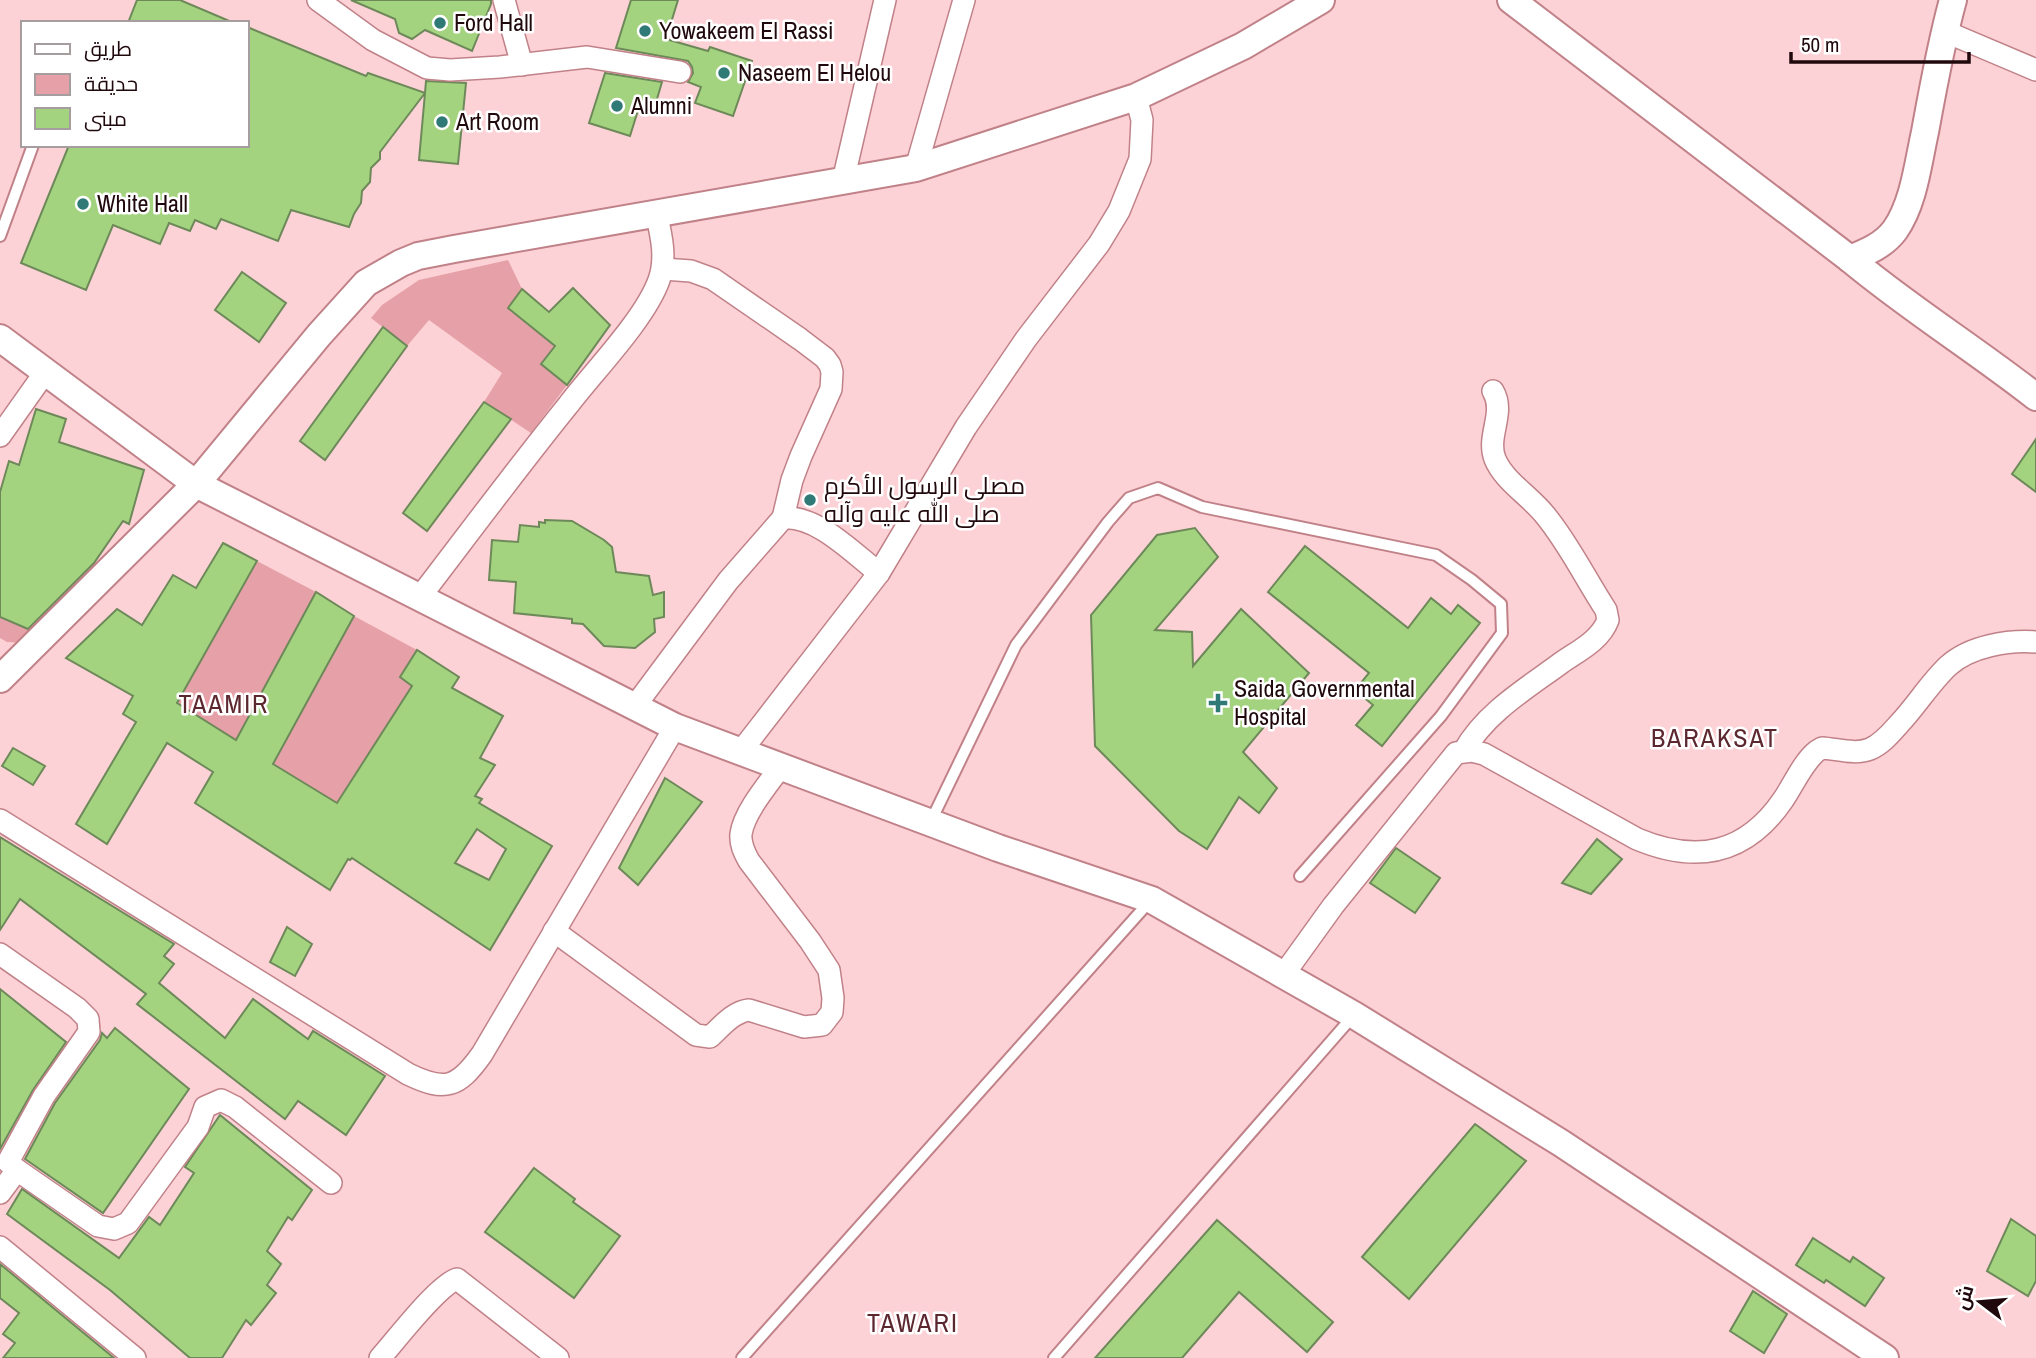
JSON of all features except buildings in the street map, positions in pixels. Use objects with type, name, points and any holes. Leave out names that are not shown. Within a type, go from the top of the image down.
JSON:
[{"type":"street","points":[[317,0],[373,40],[427,68],[450,70],[587,57],[680,72]]},
{"type":"street","points":[[504,0],[522,65]]},
{"type":"street","points":[[843,181],[885,0]]},
{"type":"street","points":[[916,168],[964,0]]},
{"type":"street","points":[[0,679],[196,484],[319,335],[366,283],[384,271],[418,256],[916,168],[1136,97],[1243,47],[1321,0]]},
{"type":"street","points":[[1511,0],[1850,259],[1893,295],[1993,363],[2036,397]]},
{"type":"street","points":[[1850,259],[1884,241],[1903,216],[1918,166],[1944,31],[1953,0]]},
{"type":"street","points":[[1944,31],[2036,70]]},
{"type":"street","points":[[742,750],[879,573],[966,427],[1027,339],[1099,244],[1119,211],[1140,159],[1142,120],[1136,97]]},
{"type":"street","points":[[420,597],[544,434],[631,327],[653,293],[663,269],[656,212]]},
{"type":"street","points":[[635,706],[729,581],[783,517],[801,456],[831,389],[830,365],[800,339],[713,279],[677,268],[663,269]]},
{"type":"street","points":[[0,338],[196,484],[675,727],[782,765],[930,823],[1152,900],[1354,1014],[1560,1143],[1885,1358]]},
{"type":"street","points":[[0,436],[46,371]]},
{"type":"street","points":[[1464,751],[1485,723],[1510,701],[1597,638],[1608,620],[1606,610],[1562,536],[1494,458],[1493,439],[1499,407],[1493,391]]},
{"type":"street","points":[[783,517],[793,517],[820,527],[879,573]]},
{"type":"street","points":[[1284,974],[1333,906],[1457,753],[1464,751],[1484,754],[1637,839],[1660,849],[1694,852],[1717,850],[1743,841],[1760,829],[1816,751],[1822,748],[1862,751],[1878,746],[1958,658],[1999,645],[2036,642]]},
{"type":"street","points":[[0,820],[408,1074],[429,1084],[453,1084],[469,1073],[482,1054],[675,727]]},
{"type":"street","points":[[554,931],[696,1035],[710,1037],[733,1016],[749,1010],[804,1027],[822,1025],[832,1012],[829,970],[749,861],[742,847],[741,833],[748,816],[782,765]]},
{"type":"street","points":[[0,954],[89,1019],[89,1032],[44,1096],[8,1162],[17,1170],[98,1226],[114,1229],[128,1223],[198,1127],[205,1107],[220,1100],[235,1107],[331,1184]]},
{"type":"street","points":[[0,1192],[17,1170]]},
{"type":"street","points":[[0,1247],[135,1358]]},
{"type":"street","points":[[380,1358],[437,1292],[457,1279],[558,1358]]},
{"type":"lane","points":[[0,236],[32,147]]},
{"type":"lane","points":[[930,823],[1016,645],[1129,498],[1158,488],[1202,507],[1436,555],[1501,604],[1502,633],[1441,716],[1300,876]]},
{"type":"lane","points":[[742,1358],[1152,900]]},
{"type":"lane","points":[[1054,1358],[1354,1014]]},
{"type":"green space","points":[[508,260],[522,289],[509,308],[555,347],[541,364],[567,385],[531,433],[484,402],[502,373],[429,320],[407,346],[371,318],[382,305],[419,280]]},
{"type":"green space","points":[[257,561],[316,592],[236,740],[177,703]]},
{"type":"green space","points":[[354,616],[417,650],[400,677],[412,686],[337,803],[273,764]]},
{"type":"green space","points":[[0,617],[36,632],[27,643],[7,642],[0,638]]},
{"type":"place","name":"Ford Hall","points":[[440,23]]},
{"type":"place","name":"Yowakeem El Rassi","points":[[645,31]]},
{"type":"place","name":"Naseem El Helou","points":[[724,73]]},
{"type":"place","name":"Alumni","points":[[617,106]]},
{"type":"place","name":"Art Room","points":[[442,122]]},
{"type":"place","name":"White Hall","points":[[83,204]]},
{"type":"place","name":"مصلى الرسول الأكرم صلى الله عليه وآله","points":[[810,500]]},
{"type":"place","name":"Saida Governmental Hospital","points":[[1218,703]]},
{"type":"district","name":"TAAMIR","points":[[224,704]]},
{"type":"district","name":"BARAKSAT","points":[[1715,738]]},
{"type":"district","name":"TAWARI","points":[[913,1323]]}]
